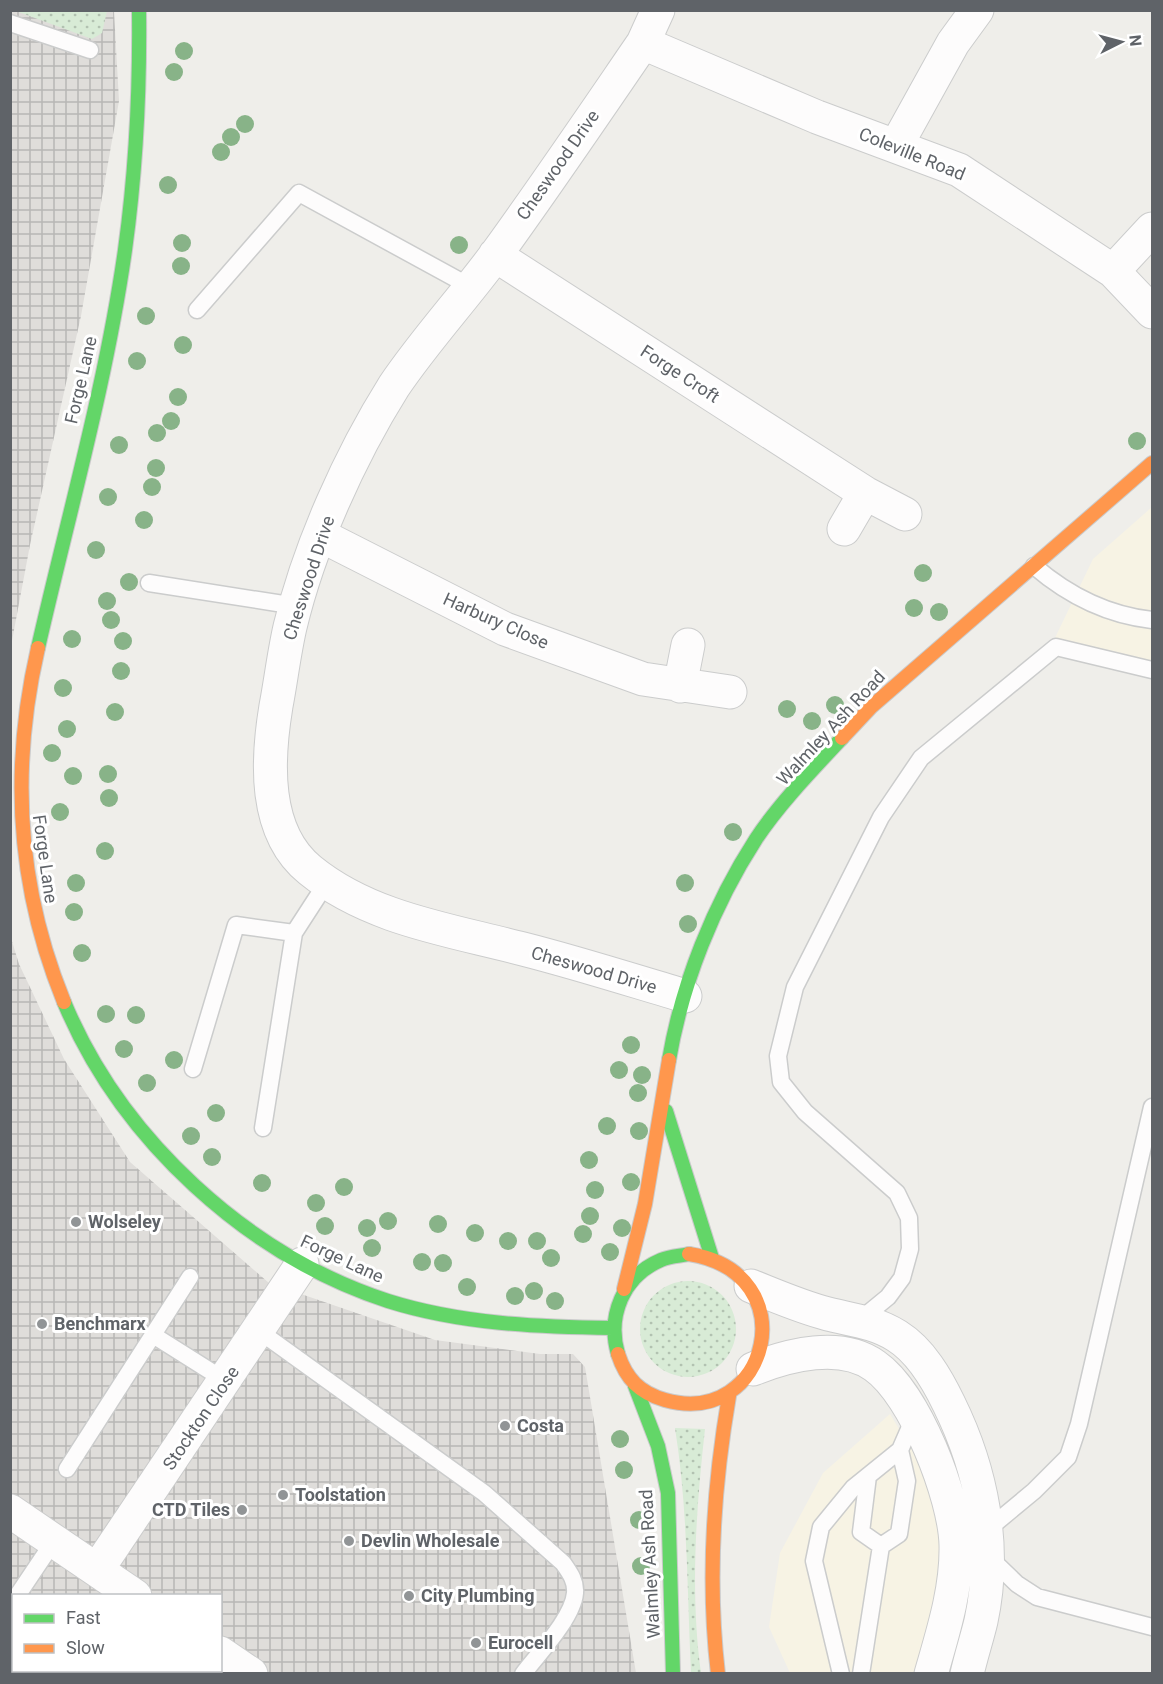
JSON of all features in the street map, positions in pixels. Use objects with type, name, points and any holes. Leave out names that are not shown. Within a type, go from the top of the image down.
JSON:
[{"type":"street","name":"Forge Lane","points":[[139,10],[141,84],[132,198],[112,324],[24,721],[17,847],[53,975],[82,1042],[115,1095],[171,1161],[207,1196],[258,1235],[302,1264],[389,1301],[425,1311],[498,1322],[613,1328]]},
{"type":"street","name":"Cheswood Drive","points":[[658,10],[643,43],[495,255],[394,386],[353,462],[320,535],[290,627],[272,730],[270,762],[276,816],[295,852],[307,868],[342,893],[421,923],[579,964],[685,996]]},
{"type":"street","points":[[896,146],[953,43],[977,10]]},
{"type":"street","name":"Coleville Road","points":[[643,43],[817,117],[959,170],[1113,271],[1152,312]]},
{"type":"street","points":[[1113,271],[1152,229]]},
{"type":"street","name":"Forge Croft","points":[[495,255],[865,493],[905,514]]},
{"type":"street","name":"Walmley Ash Road","points":[[624,1289],[645,1204],[671,1050],[685,996],[716,910],[757,838],[825,756],[871,706],[1152,463]]},
{"type":"street","points":[[844,529],[865,493]]},
{"type":"street","name":"Harbury Close","points":[[320,535],[505,629],[643,679],[730,692]]},
{"type":"street","points":[[680,686],[688,645]]},
{"type":"street","name":"Walmley Ash Road","points":[[663,1104],[712,1258]]},
{"type":"street","points":[[729,1396],[707,1403],[690,1403],[666,1400],[635,1386],[624,1371],[615,1348],[613,1328],[616,1308],[624,1289],[642,1270],[664,1258],[689,1254],[712,1258],[732,1268],[751,1286],[757,1298],[762,1333],[753,1369]]},
{"type":"street","name":"Stockton Close","points":[[97,1570],[226,1381],[302,1264]]},
{"type":"street","points":[[751,1286],[800,1306],[876,1325],[899,1337],[920,1356],[940,1386],[964,1434],[982,1496],[987,1542],[981,1619],[967,1674]]},
{"type":"street","points":[[718,1674],[712,1593],[714,1505],[721,1437],[729,1396],[753,1369],[783,1357],[844,1354],[875,1366],[899,1391],[931,1450],[949,1499],[956,1544],[952,1595],[931,1674]]},
{"type":"street","name":"Walmley Ash Road","points":[[635,1386],[652,1422],[669,1507],[669,1615],[673,1674]]},
{"type":"street","points":[[10,1511],[132,1594]]},
{"type":"street","points":[[222,1654],[251,1674]]},
{"type":"lane","points":[[10,23],[90,50]]},
{"type":"lane","points":[[196,310],[299,193],[471,287]]},
{"type":"lane","points":[[1034,566],[1084,601],[1114,613],[1152,620]]},
{"type":"lane","points":[[149,583],[296,606]]},
{"type":"lane","points":[[860,1320],[888,1297],[902,1278],[910,1249],[909,1218],[897,1193],[806,1112],[781,1082],[778,1056],[795,987],[881,817],[921,758],[1056,647],[1152,670]]},
{"type":"lane","points":[[263,1128],[294,933],[327,882]]},
{"type":"lane","points":[[193,1069],[236,925],[294,933]]},
{"type":"lane","points":[[1152,1107],[1079,1424],[1068,1457],[987,1542],[1017,1584],[1037,1597],[1152,1627]]},
{"type":"lane","points":[[67,1469],[190,1277]]},
{"type":"lane","points":[[259,1331],[484,1493],[563,1563],[573,1577],[575,1594],[567,1616],[522,1674]]},
{"type":"lane","points":[[153,1335],[226,1381]]},
{"type":"lane","points":[[841,1674],[814,1561],[821,1527],[853,1488],[900,1450],[914,1418]]},
{"type":"lane","points":[[861,1674],[881,1546],[899,1534],[907,1481],[900,1450]]},
{"type":"lane","points":[[868,1476],[861,1532],[881,1546]]},
{"type":"lane","points":[[18,1594],[54,1540]]},
{"type":"shaded area","points":[[11,11],[114,11],[119,101],[81,316],[30,545],[11,646]]},
{"type":"shaded area","points":[[1152,507],[1152,663],[1053,642],[1093,559]]},
{"type":"shaded area","points":[[10,935],[19,964],[64,1059],[130,1162],[269,1283],[435,1340],[540,1354],[573,1354],[585,1367],[636,1673],[11,1673]]},
{"type":"shaded area","points":[[890,1414],[932,1483],[946,1573],[920,1673],[790,1673],[769,1627],[780,1553],[823,1473]]},
{"type":"green space","points":[[16,11],[107,11],[102,33],[92,39]]},
{"type":"green space","points":[[688,1281],[706,1285],[722,1295],[732,1311],[736,1329],[732,1347],[722,1363],[706,1373],[688,1377],[670,1373],[654,1363],[644,1347],[640,1329],[644,1311],[654,1295],[670,1285]]},
{"type":"green space","points":[[675,1428],[705,1429],[699,1490],[695,1582],[701,1673],[691,1673],[685,1519]]},
{"type":"traffic: fast","points":[[38,648],[108,350],[125,250],[136,130],[139,10]]},
{"type":"traffic: fast","points":[[669,1060],[691,973],[713,917],[727,890],[765,826],[842,738]]},
{"type":"traffic: fast","points":[[64,1002],[89,1052],[119,1100],[154,1145],[195,1186],[239,1222],[286,1254],[336,1281],[416,1309],[500,1323],[613,1328]]},
{"type":"traffic: fast","points":[[666,1111],[712,1258]]},
{"type":"traffic: fast","points":[[618,1354],[615,1340],[617,1312],[628,1287],[648,1267],[661,1260],[689,1254]]},
{"type":"traffic: fast","points":[[635,1386],[658,1446],[668,1493],[673,1674]]},
{"type":"traffic: slow","points":[[842,738],[871,707],[1152,463]]},
{"type":"traffic: slow","points":[[38,648],[29,693],[24,738],[23,827],[36,915],[48,959],[64,1002]]},
{"type":"traffic: slow","points":[[624,1289],[645,1204],[669,1060]]},
{"type":"traffic: slow","points":[[618,1354],[625,1371],[635,1384],[648,1393],[665,1400],[701,1403],[729,1392],[750,1372],[761,1345],[761,1316],[750,1289],[726,1267],[689,1254]]},
{"type":"traffic: slow","points":[[718,1674],[713,1604],[713,1535],[719,1465],[729,1396]]},
{"type":"place","name":"Wolseley","points":[[76,1222]]},
{"type":"place","name":"Benchmarx","points":[[42,1324]]},
{"type":"place","name":"Costa","points":[[505,1426]]},
{"type":"place","name":"Toolstation","points":[[283,1495]]},
{"type":"place","name":"CTD Tiles","points":[[242,1510]]},
{"type":"place","name":"Devlin Wholesale","points":[[349,1541]]},
{"type":"place","name":"City Plumbing","points":[[409,1596]]},
{"type":"place","name":"Eurocell","points":[[476,1643]]}]
